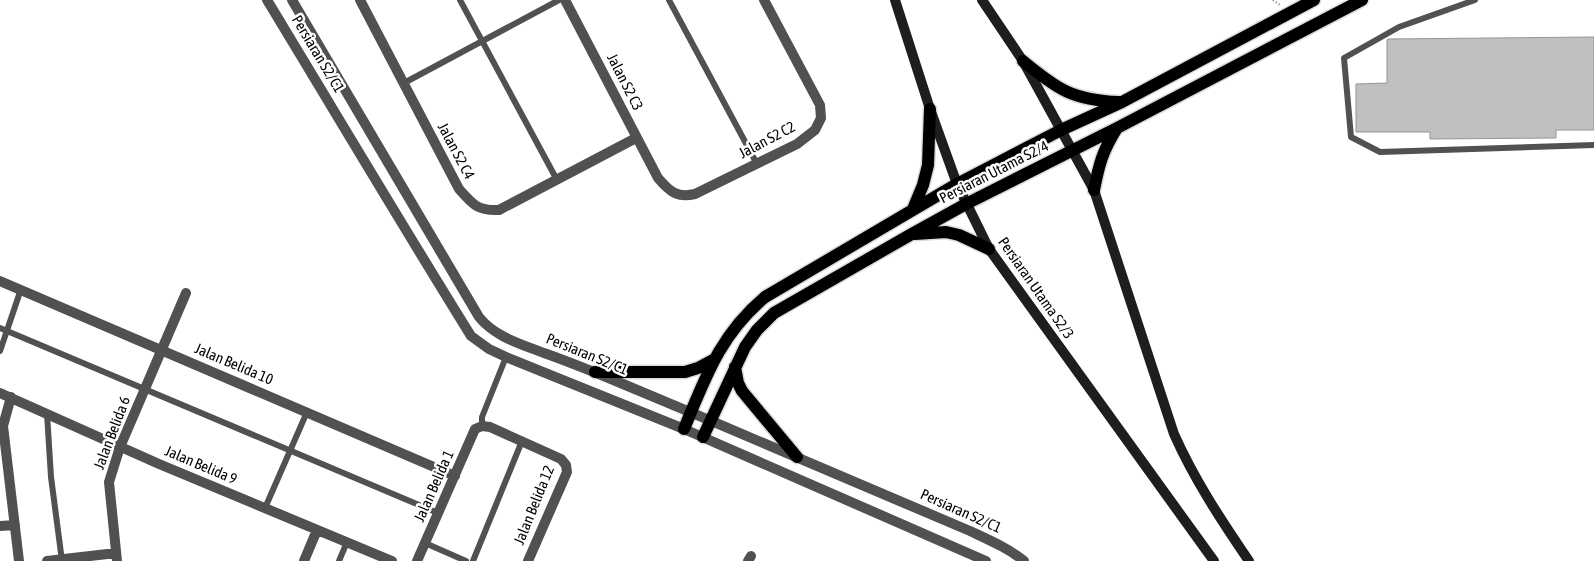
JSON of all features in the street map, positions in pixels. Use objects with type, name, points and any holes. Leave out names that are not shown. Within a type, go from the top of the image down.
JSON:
[{"type":"main road","name":"Persiaran Utama S2/3","points":[[895,0],[930,109],[957,184],[989,249],[1214,561]]},
{"type":"main road","points":[[982,0],[1023,61],[1094,190],[1174,434],[1187,464],[1207,499],[1249,561]]},
{"type":"main road","name":"Persiaran Utama S2/4","points":[[684,429],[713,360],[729,334],[750,310],[765,297],[957,184],[1061,130],[1122,102],[1314,0]]},
{"type":"main road","name":"Persiaran Utama S2/4","points":[[703,438],[745,347],[757,330],[774,313],[910,234],[966,204],[1117,128],[1362,0]]},
{"type":"main road","points":[[1023,61],[1047,80],[1071,93],[1096,101],[1122,102]]},
{"type":"main road","points":[[913,209],[923,185],[928,164],[930,109]]},
{"type":"main road","points":[[1094,190],[1101,158],[1117,128]]},
{"type":"main road","points":[[910,234],[946,232],[959,235],[989,249]]},
{"type":"main road","points":[[595,372],[685,372],[713,360]]},
{"type":"main road","points":[[735,367],[738,383],[742,391],[797,457]]},
{"type":"street","name":"Persiaran S2/C1","points":[[267,0],[471,336],[489,349],[506,357],[684,429],[986,561]]},
{"type":"street","name":"Persiaran S2/C1","points":[[292,0],[486,326],[494,332],[691,412],[970,531],[999,544],[1024,561]]},
{"type":"street","name":"Jalan S2 C4","points":[[360,0],[459,189],[473,205],[486,210],[500,210],[636,138]]},
{"type":"street","name":"Jalan S2 C3","points":[[565,0],[658,178]]},
{"type":"street","name":"Jalan S2 C2","points":[[658,178],[673,193],[684,196],[695,194],[797,144],[815,130],[821,118],[820,106],[764,0]]},
{"type":"street","name":"Jalan Belida 10","points":[[0,281],[455,476]]},
{"type":"street","name":"Jalan Belida 6","points":[[117,557],[109,482],[120,447],[186,293]]},
{"type":"street","points":[[506,357],[513,340]]},
{"type":"street","name":"Jalan Belida 9","points":[[0,393],[120,447],[392,561]]},
{"type":"street","points":[[11,398],[3,426],[19,561]]},
{"type":"street","name":"Jalan Belida 12","points":[[482,426],[561,459],[566,465],[567,472],[528,561]]},
{"type":"street","name":"Jalan Belida 1","points":[[417,561],[475,430],[482,426]]},
{"type":"street","points":[[0,526],[15,524]]},
{"type":"street","points":[[304,561],[316,530]]},
{"type":"street","points":[[47,561],[117,557]]},
{"type":"lane","points":[[460,0],[557,180]]},
{"type":"lane","points":[[404,83],[559,0]]},
{"type":"lane","points":[[669,0],[757,164]]},
{"type":"lane","points":[[1475,0],[1399,27],[1344,58],[1351,137],[1380,152],[1594,145]]},
{"type":"lane","points":[[0,351],[21,289]]},
{"type":"lane","points":[[0,328],[438,513]]},
{"type":"lane","points":[[482,426],[482,417],[506,357]]},
{"type":"lane","points":[[265,508],[307,412]]},
{"type":"lane","points":[[47,414],[51,478],[62,560]]},
{"type":"lane","points":[[472,561],[522,442]]},
{"type":"lane","points":[[340,561],[347,542]]},
{"type":"lane","points":[[425,543],[466,561]]},
{"type":"building","points":[[1594,37],[1594,130],[1556,130],[1556,138],[1430,139],[1430,132],[1356,132],[1356,84],[1387,83],[1388,39]]}]
